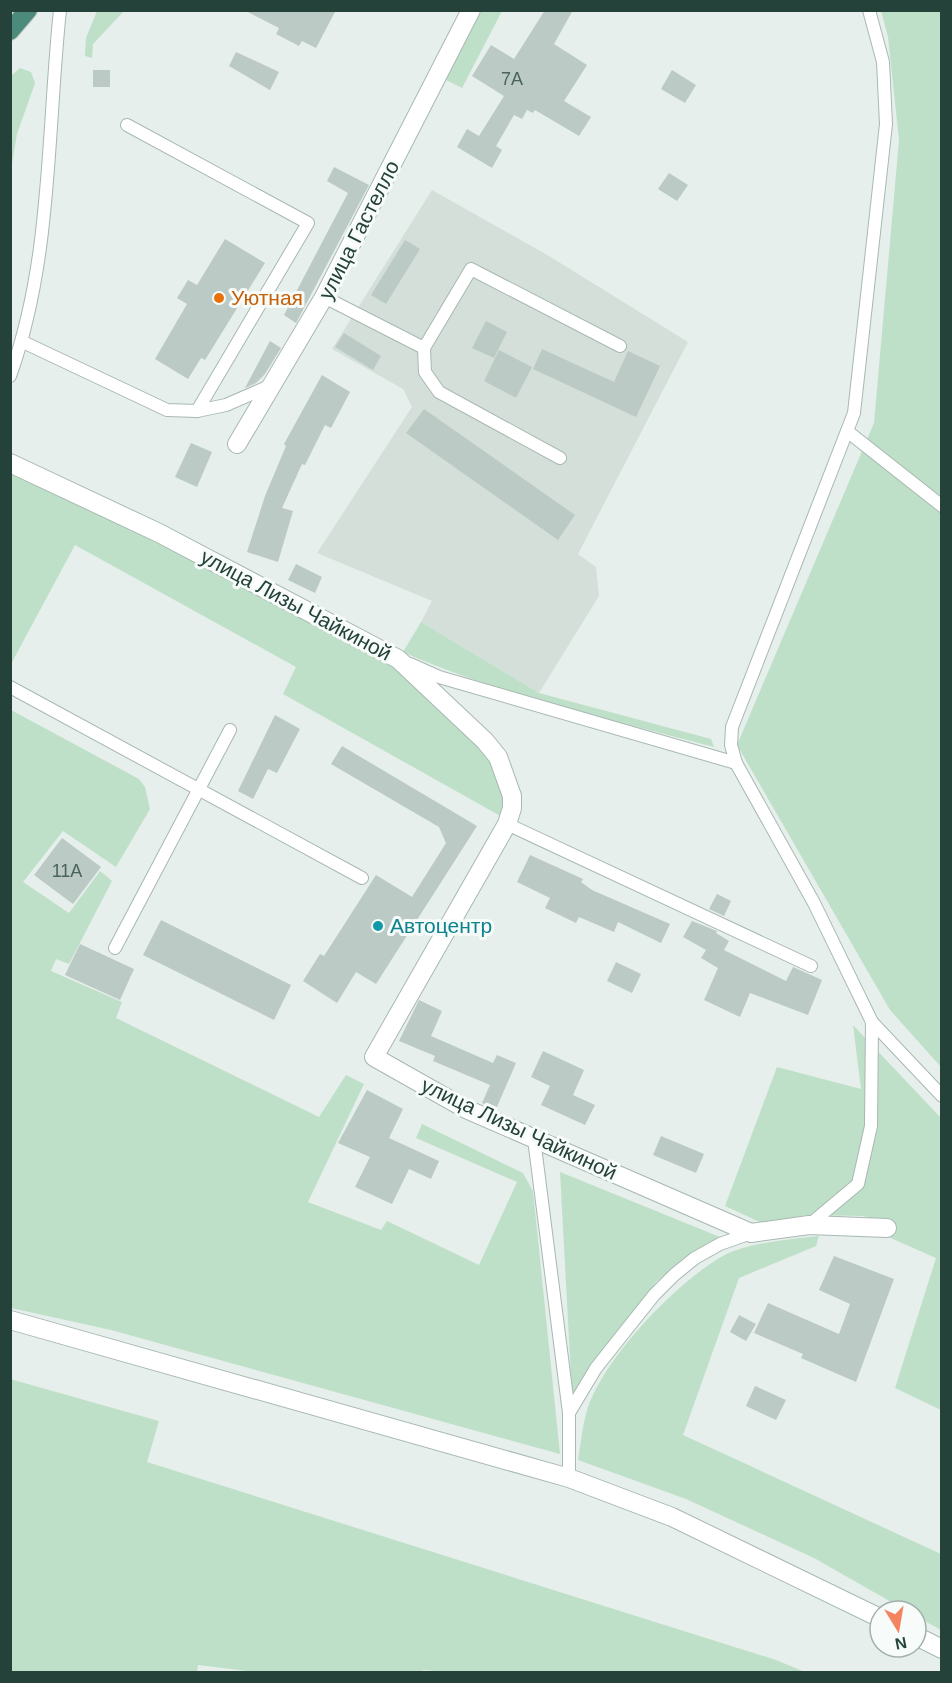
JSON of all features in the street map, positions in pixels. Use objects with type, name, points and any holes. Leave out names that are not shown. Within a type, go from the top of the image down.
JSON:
[{"type":"highway","points":[[10,31],[28,10]]},
{"type":"street","name":"улица Гастелло","points":[[237,444],[324,297],[471,10]]},
{"type":"street","name":"улица Лизы Чайкиной","points":[[10,463],[159,533],[398,659],[485,741],[498,757],[512,796],[512,808],[507,824],[375,1058],[466,1109],[751,1233]]},
{"type":"street","points":[[751,1233],[809,1225],[887,1228]]},
{"type":"street","points":[[10,1320],[569,1478],[672,1517],[868,1612]]},
{"type":"street","points":[[928,1642],[942,1649]]},
{"type":"lane","points":[[10,376],[23,342],[38,276],[60,10]]},
{"type":"lane","points":[[869,10],[883,62],[886,124],[855,402],[847,431],[732,727],[731,745],[736,762],[814,903],[872,1022],[942,1096]]},
{"type":"lane","points":[[127,125],[308,223],[197,411]]},
{"type":"lane","points":[[560,458],[439,392],[425,372],[424,348],[471,269],[620,346]]},
{"type":"lane","points":[[324,297],[424,348]]},
{"type":"lane","points":[[23,342],[166,410],[197,411],[226,405],[273,384]]},
{"type":"lane","points":[[847,431],[942,506]]},
{"type":"lane","points":[[398,659],[439,677],[736,762]]},
{"type":"lane","points":[[10,687],[362,878]]},
{"type":"lane","points":[[115,948],[230,730]]},
{"type":"lane","points":[[507,824],[811,966]]},
{"type":"lane","points":[[809,1225],[858,1184],[871,1126],[872,1022]]},
{"type":"lane","points":[[534,1139],[569,1413],[569,1478]]},
{"type":"lane","points":[[569,1413],[608,1352],[654,1295],[674,1275],[712,1249],[751,1233]]},
{"type":"shaded area","points":[[432,190],[549,256],[688,342],[578,554],[596,567],[599,596],[539,693],[421,622],[432,601],[317,553],[412,407],[403,389],[332,349]]},
{"type":"green space","points":[[97,11],[124,11],[93,44],[92,58],[85,56],[86,38]]},
{"type":"green space","points":[[481,11],[502,11],[462,88],[446,80]]},
{"type":"green space","points":[[881,11],[941,11],[941,1067],[890,1010],[737,745],[874,423],[899,140],[888,37]]},
{"type":"green space","points":[[20,68],[31,72],[35,83],[17,134],[11,169],[11,76]]},
{"type":"green space","points":[[11,473],[159,541],[400,670],[439,700],[497,767],[503,789],[504,818],[283,694],[296,667],[75,545],[11,664]]},
{"type":"green space","points":[[421,622],[539,693],[711,739],[714,747],[518,694],[441,668],[403,652]]},
{"type":"green space","points":[[11,710],[139,779],[145,787],[150,809],[116,867],[63,831],[23,882],[69,913],[100,871],[112,881],[69,964],[56,959],[51,971],[122,1002],[116,1018],[319,1117],[346,1075],[364,1084],[308,1202],[381,1230],[387,1221],[479,1265],[517,1182],[416,1138],[422,1124],[523,1173],[533,1191],[560,1454],[111,1330],[11,1308]]},
{"type":"green space","points":[[853,1025],[941,1118],[941,1410],[895,1388],[936,1258],[886,1236],[891,1223],[863,1216],[806,1215],[764,1224],[725,1206],[777,1067],[861,1089]]},
{"type":"green space","points":[[560,1172],[720,1237],[680,1262],[656,1282],[572,1395]]},
{"type":"green space","points":[[819,1236],[816,1246],[739,1278],[683,1435],[941,1554],[941,1630],[928,1623],[928,1599],[886,1599],[814,1558],[686,1499],[578,1460],[585,1417],[595,1391],[608,1369],[642,1325],[683,1285],[721,1257],[742,1248],[768,1242]]},
{"type":"green space","points":[[10,1379],[159,1421],[147,1462],[776,1660],[805,1672],[446,1672],[423,1670],[422,1672],[256,1672],[198,1665],[197,1672],[11,1672]]},
{"type":"building","points":[[244,10],[336,10],[316,48],[302,41],[299,46],[276,34],[279,28]]},
{"type":"building","points":[[545,10],[573,10],[554,44],[587,65],[564,101],[591,117],[579,136],[535,110],[533,113],[527,110],[522,119],[514,115],[496,146],[502,150],[492,168],[457,147],[467,129],[479,136],[504,96],[472,76],[491,45],[514,59]]},
{"type":"building","points":[[236,52],[279,72],[270,90],[229,66]]},
{"type":"building","points":[[93,70],[110,70],[110,87],[93,87]]},
{"type":"building","points":[[672,70],[696,85],[685,103],[661,89]]},
{"type":"building","points":[[334,167],[369,185],[296,323],[284,315],[348,193],[327,181]]},
{"type":"building","points":[[669,173],[688,185],[677,201],[658,189]]},
{"type":"building","points":[[225,239],[265,263],[205,360],[201,358],[188,379],[155,359],[187,304],[177,298],[188,280],[197,285]]},
{"type":"building","points":[[405,240],[420,249],[386,304],[371,295]]},
{"type":"building","points":[[486,321],[507,332],[494,358],[472,348]]},
{"type":"building","points":[[344,333],[381,356],[373,370],[335,347]]},
{"type":"building","points":[[270,341],[281,348],[265,374],[256,383],[245,388]]},
{"type":"building","points":[[542,349],[614,382],[628,351],[660,366],[636,417],[533,369]]},
{"type":"building","points":[[499,350],[532,367],[516,398],[484,381]]},
{"type":"building","points":[[322,375],[350,392],[331,428],[325,425],[305,465],[302,464],[282,508],[293,511],[278,562],[247,552],[265,496],[286,446],[284,444]]},
{"type":"building","points":[[424,409],[575,515],[558,540],[406,433]]},
{"type":"building","points":[[191,443],[212,452],[197,487],[175,477]]},
{"type":"building","points":[[296,564],[322,577],[315,593],[288,580]]},
{"type":"building","points":[[275,715],[300,729],[277,773],[268,769],[253,799],[238,791]]},
{"type":"building","name":"Автоцентр","points":[[342,746],[477,826],[376,984],[356,972],[337,1003],[303,981],[320,954],[324,956],[376,875],[412,897],[446,843],[439,827],[331,764]]},
{"type":"building","points":[[62,838],[101,867],[73,904],[34,875]]},
{"type":"building","points":[[530,855],[583,879],[581,882],[592,890],[670,924],[661,943],[618,922],[614,932],[579,917],[576,923],[545,908],[550,898],[517,882]]},
{"type":"building","points":[[717,894],[731,901],[724,916],[709,909]]},
{"type":"building","points":[[161,920],[291,985],[274,1020],[143,955]]},
{"type":"building","points":[[692,921],[717,931],[716,933],[729,941],[724,950],[786,981],[793,967],[822,980],[808,1015],[750,993],[740,1017],[704,1000],[718,968],[701,958],[706,950],[683,937]]},
{"type":"building","points":[[80,944],[134,969],[120,1000],[65,975]]},
{"type":"building","points":[[616,962],[641,974],[632,993],[607,981]]},
{"type":"building","points":[[419,1000],[442,1011],[431,1036],[493,1063],[497,1055],[516,1063],[496,1109],[482,1103],[490,1085],[433,1061],[435,1056],[399,1041]]},
{"type":"building","points":[[543,1051],[584,1070],[573,1095],[595,1105],[585,1125],[541,1105],[550,1086],[531,1077]]},
{"type":"building","points":[[367,1090],[403,1109],[389,1138],[439,1161],[431,1179],[409,1169],[392,1204],[355,1187],[370,1157],[338,1143]]},
{"type":"building","points":[[661,1136],[704,1154],[696,1173],[653,1155]]},
{"type":"building","points":[[834,1256],[894,1279],[856,1382],[801,1358],[803,1354],[754,1333],[768,1303],[839,1334],[850,1304],[819,1290]]},
{"type":"building","points":[[739,1315],[756,1324],[746,1341],[730,1332]]},
{"type":"building","points":[[755,1386],[786,1400],[776,1420],[746,1406]]},
{"type":"place","name":"Уютная","points":[[219,298]]},
{"type":"place","name":"Автоцентр","points":[[378,926]]}]
